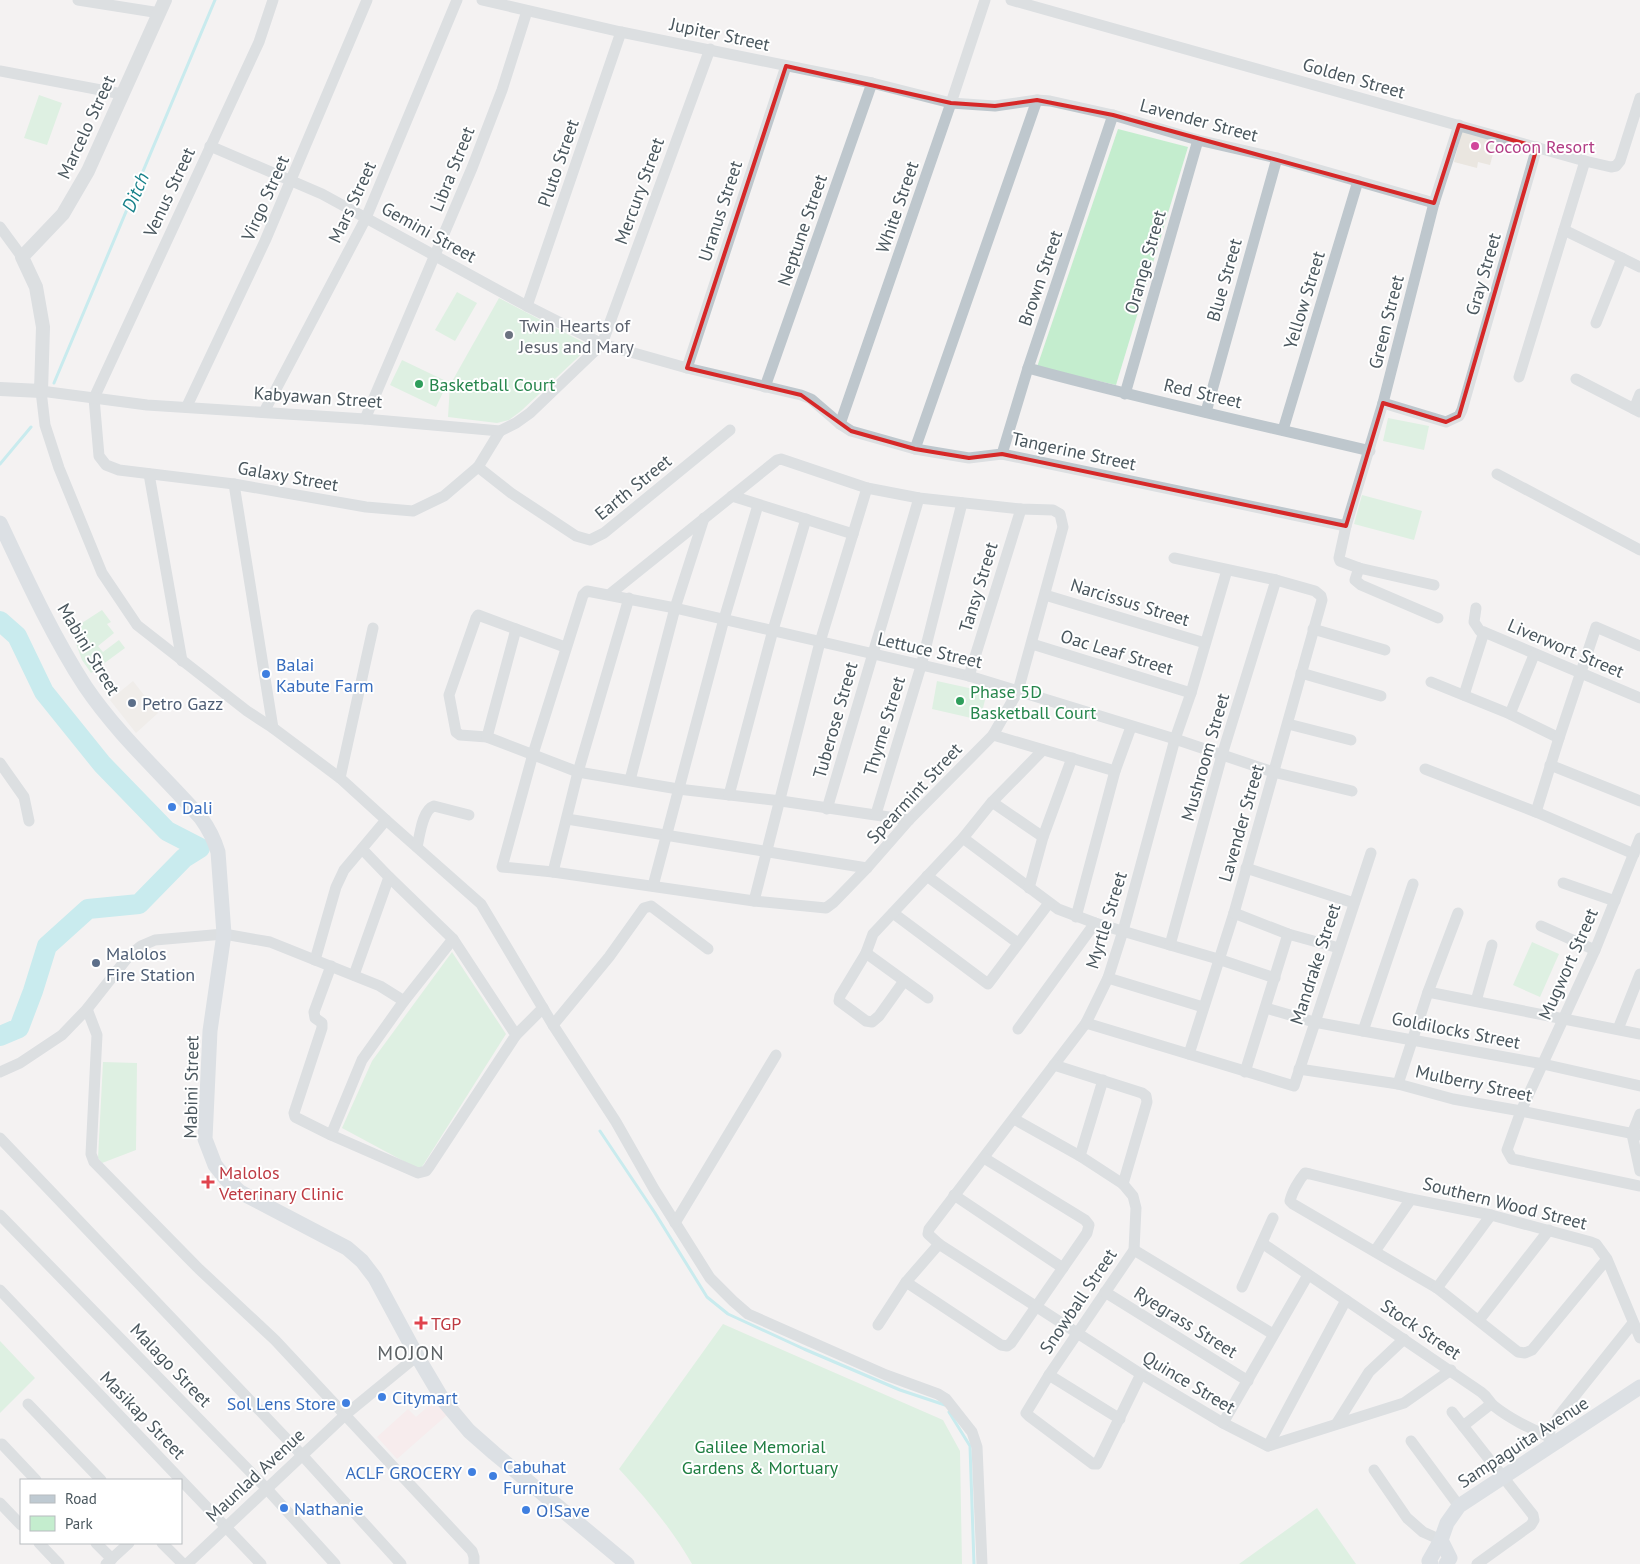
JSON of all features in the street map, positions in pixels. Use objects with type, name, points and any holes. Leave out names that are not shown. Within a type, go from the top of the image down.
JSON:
[{"type":"main road","name":"Mabini Street","points":[[0,523],[47,618],[84,684],[132,746],[184,799],[210,830],[218,852],[224,934],[210,1031],[205,1139],[215,1165],[240,1192],[347,1248],[357,1257],[375,1278],[443,1400],[470,1431],[627,1564]]},
{"type":"main road","name":"Sampaguita Avenue","points":[[1431,1564],[1429,1561],[1441,1540],[1447,1523],[1459,1506],[1504,1478],[1553,1439],[1640,1387]]},
{"type":"main road","points":[[1441,1540],[1450,1558],[1446,1564]]},
{"type":"street","points":[[78,0],[162,7]]},
{"type":"street","name":"Venus Street","points":[[94,398],[259,42],[273,0]]},
{"type":"street","name":"Virgo Street","points":[[187,406],[266,241],[367,0]]},
{"type":"street","name":"Mars Street","points":[[264,412],[366,218],[457,0]]},
{"type":"street","name":"Jupiter Street","points":[[482,0],[621,32],[872,83],[951,103]]},
{"type":"street","name":"White Street","points":[[840,424],[985,0]]},
{"type":"street","name":"Golden Street","points":[[1011,0],[1611,167],[1616,166],[1620,161],[1640,98]]},
{"type":"street","name":"Marcelo Street","points":[[22,257],[63,214],[88,171],[162,7]]},
{"type":"street","name":"Libra Street","points":[[365,419],[482,142],[502,90],[527,11]]},
{"type":"street","name":"Pluto Street","points":[[527,306],[621,32]]},
{"type":"street","name":"Mercury Street","points":[[602,344],[710,49]]},
{"type":"street","name":"Uranus Street","points":[[687,368],[786,66]]},
{"type":"street","points":[[0,71],[122,94]]},
{"type":"street","name":"Neptune Street","points":[[765,387],[872,83]]},
{"type":"street","points":[[915,449],[1037,100]]},
{"type":"street","name":"Lavender Street","points":[[951,103],[995,106],[1037,100],[1050,101],[1114,115],[1198,140],[1277,158],[1434,203]]},
{"type":"street","name":"Brown Street","points":[[1002,454],[1028,368],[1114,115]]},
{"type":"street","name":"Green Street","points":[[1358,568],[1340,561],[1339,558],[1346,526],[1370,451],[1434,203],[1459,125]]},
{"type":"street","name":"Orange Street","points":[[1125,394],[1198,140]]},
{"type":"street","name":"Gemini Street","points":[[210,146],[322,194],[527,306],[602,344]]},
{"type":"street","name":"Gray Street","points":[[1383,403],[1446,422],[1459,416],[1538,147]]},
{"type":"street","name":"Blue Street","points":[[1206,412],[1277,158]]},
{"type":"street","points":[[1519,377],[1585,161]]},
{"type":"street","name":"Yellow Street","points":[[1283,430],[1358,181]]},
{"type":"street","points":[[0,227],[22,257],[36,287],[43,327],[41,391],[45,425],[59,468],[102,573],[137,625],[247,711],[340,778],[481,904],[553,1025],[616,1122],[675,1223],[710,1278],[733,1301],[748,1314],[886,1375],[938,1394],[946,1399],[972,1432],[977,1446],[982,1564]]},
{"type":"street","points":[[1564,230],[1640,267]]},
{"type":"street","points":[[1596,324],[1622,258]]},
{"type":"street","points":[[500,431],[530,413],[602,344]]},
{"type":"street","name":"Tangerine Street","points":[[602,344],[687,368],[801,395],[811,400],[851,431],[915,449],[969,458],[1002,454],[1346,526]]},
{"type":"street","name":"Red Street","points":[[1028,368],[1125,394],[1370,451]]},
{"type":"street","points":[[1576,380],[1637,410],[1640,394]]},
{"type":"street","name":"Kabyawan Street","points":[[0,389],[41,391],[147,404],[365,419],[500,431]]},
{"type":"street","name":"Galaxy Street","points":[[94,398],[99,456],[106,465],[119,470],[234,484],[366,507],[413,511],[444,496],[478,467],[500,431]]},
{"type":"street","name":"Earth Street","points":[[478,467],[511,493],[576,536],[590,540],[604,533],[730,430]]},
{"type":"street","points":[[610,594],[781,458],[867,488],[919,498],[1021,508]]},
{"type":"street","points":[[149,474],[182,661]]},
{"type":"street","points":[[1497,474],[1640,550]]},
{"type":"street","points":[[234,484],[273,728]]},
{"type":"street","points":[[867,488],[820,642],[780,801],[767,852],[754,900],[552,872],[502,867],[533,754],[566,646],[478,615],[449,695],[456,732],[460,735],[487,738],[533,754],[578,772],[678,788],[780,801],[828,809],[876,814],[909,820]]},
{"type":"street","points":[[732,496],[853,534]]},
{"type":"street","name":"Tuberose Street","points":[[828,809],[919,498]]},
{"type":"street","name":"Thyme Street","points":[[876,814],[921,666],[962,503]]},
{"type":"street","points":[[652,886],[724,619],[758,505]]},
{"type":"street","name":"Spearmint Street","points":[[754,900],[826,908],[867,868],[909,820],[993,735],[1018,692],[1063,527],[1063,520],[1060,514],[1053,510],[1021,508]]},
{"type":"street","name":"Tansy Street","points":[[969,676],[1021,508]]},
{"type":"street","points":[[630,780],[675,608],[704,518]]},
{"type":"street","points":[[729,795],[773,630],[806,519]]},
{"type":"street","points":[[1174,558],[1276,580]]},
{"type":"street","points":[[1434,585],[1358,568],[1356,580],[1361,585],[1438,618]]},
{"type":"street","name":"Myrtle Street","points":[[928,1234],[954,1195],[1086,1023],[1108,978],[1123,931],[1176,739],[1227,570]]},
{"type":"street","name":"Lavender Street","points":[[1189,1054],[1234,913],[1322,600],[1315,590],[1276,580]]},
{"type":"street","name":"Mushroom Street","points":[[1170,945],[1222,755],[1276,580]]},
{"type":"street","name":"Lettuce Street","points":[[566,646],[583,596],[585,592],[591,590],[969,676],[1130,727],[1176,739],[1273,772],[1352,791]]},
{"type":"street","name":"Narcissus Street","points":[[1045,595],[1205,643]]},
{"type":"street","points":[[552,872],[578,772],[629,598]]},
{"type":"street","points":[[1476,608],[1474,622],[1480,631],[1484,632]]},
{"type":"street","points":[[340,778],[373,628]]},
{"type":"street","points":[[1536,812],[1550,764],[1596,628],[1640,646]]},
{"type":"street","points":[[487,738],[516,629]]},
{"type":"street","points":[[1313,629],[1385,650]]},
{"type":"street","name":"Liverwort Street","points":[[1464,695],[1484,632],[1534,655],[1640,698]]},
{"type":"street","name":"Oac Leaf Street","points":[[1032,644],[1191,693]]},
{"type":"street","points":[[1510,714],[1534,655]]},
{"type":"street","points":[[1301,673],[1381,696]]},
{"type":"street","points":[[1431,682],[1510,714],[1559,738]]},
{"type":"street","points":[[1288,724],[1351,740]]},
{"type":"street","points":[[1076,917],[1115,771],[1130,727]]},
{"type":"street","points":[[993,735],[1115,771]]},
{"type":"street","points":[[904,981],[879,1016],[872,1022],[866,1021],[843,1006],[839,1001],[840,996],[866,953],[873,934],[963,838],[992,802],[1043,750]]},
{"type":"street","points":[[1029,888],[1043,837],[1072,758]]},
{"type":"street","points":[[0,763],[24,797],[30,821]]},
{"type":"street","points":[[1550,764],[1640,801]]},
{"type":"street","points":[[1425,769],[1536,812],[1634,854]]},
{"type":"street","points":[[992,802],[1043,837]]},
{"type":"street","points":[[417,847],[426,813],[431,807],[434,806],[469,815]]},
{"type":"street","points":[[566,819],[867,868]]},
{"type":"street","points":[[315,960],[336,887],[344,870],[386,820]]},
{"type":"street","points":[[963,838],[1058,910],[1275,978]]},
{"type":"street","name":"Mugwort Street","points":[[1640,838],[1595,950],[1521,1111],[1507,1150],[1512,1159],[1640,1186]]},
{"type":"street","points":[[362,849],[453,939],[516,1035]]},
{"type":"street","name":"Mandrake Street","points":[[1245,1072],[1294,1086],[1371,853]]},
{"type":"street","points":[[1246,868],[1354,903]]},
{"type":"street","points":[[927,876],[1018,943]]},
{"type":"street","points":[[354,975],[389,877]]},
{"type":"street","points":[[1563,882],[1615,901]]},
{"type":"street","points":[[1362,1031],[1413,884]]},
{"type":"street","points":[[893,913],[988,984],[1048,903]]},
{"type":"street","points":[[553,1025],[609,957],[644,908],[648,906],[651,906],[708,949]]},
{"type":"street","points":[[1234,913],[1288,934],[1339,948]]},
{"type":"street","points":[[1398,1084],[1428,992],[1458,913]]},
{"type":"street","points":[[1018,1029],[1095,923]]},
{"type":"street","points":[[1542,926],[1595,950]]},
{"type":"street","points":[[0,1072],[20,1063],[62,1035],[87,1009],[128,957],[141,946],[155,940],[224,934],[270,942],[380,986],[404,1001]]},
{"type":"street","points":[[1086,1023],[1245,1072],[1288,934]]},
{"type":"street","points":[[331,1135],[362,1060],[404,1001],[453,939]]},
{"type":"street","points":[[1476,1001],[1492,945]]},
{"type":"street","points":[[866,953],[928,998]]},
{"type":"street","points":[[331,966],[314,1012],[315,1018],[322,1024],[322,1028],[294,1113],[297,1120],[418,1174],[430,1167],[516,1035],[543,1008]]},
{"type":"street","points":[[1618,1029],[1640,974]]},
{"type":"street","points":[[1108,978],[1203,1007]]},
{"type":"street","points":[[1428,992],[1640,1034]]},
{"type":"street","name":"Goldilocks Street","points":[[1266,1008],[1314,1022],[1544,1064],[1640,1086]]},
{"type":"street","points":[[87,1009],[98,1035],[91,1154],[94,1162],[199,1269],[275,1340],[345,1414],[472,1552],[474,1564]]},
{"type":"street","points":[[675,1223],[776,1055]]},
{"type":"street","points":[[1014,1119],[1080,1156],[1123,1184],[1147,1102],[1146,1096],[1142,1093],[1054,1065]]},
{"type":"street","name":"Mulberry Street","points":[[1299,1069],[1398,1084],[1452,1099],[1636,1134]]},
{"type":"street","points":[[1080,1156],[1103,1080]]},
{"type":"street","points":[[1640,1114],[1636,1134],[1640,1171]]},
{"type":"street","points":[[0,1138],[302,1455],[401,1564]]},
{"type":"street","points":[[906,1282],[1001,1345],[1007,1346],[1011,1344],[1087,1233],[1089,1226],[1085,1220],[984,1158]]},
{"type":"street","name":"Southern Wood Street","points":[[1375,1251],[1290,1201],[1305,1173],[1411,1199],[1491,1215],[1596,1244],[1607,1259],[1640,1338]]},
{"type":"street","name":"Snowball Street","points":[[1120,1419],[1097,1464],[1093,1464],[1026,1413],[1049,1375],[1134,1250],[1135,1202],[1133,1196],[1123,1184]]},
{"type":"street","points":[[954,1195],[1063,1268]]},
{"type":"street","points":[[1411,1199],[1375,1251],[1437,1288],[1518,1352],[1525,1353],[1532,1350],[1607,1259]]},
{"type":"street","points":[[1437,1288],[1491,1215]]},
{"type":"street","name":"Malago Street","points":[[0,1216],[266,1488],[335,1564]]},
{"type":"street","points":[[1242,1287],[1273,1218]]},
{"type":"street","points":[[1479,1320],[1549,1230]]},
{"type":"street","name":"Quince Street","points":[[928,1234],[939,1244],[1141,1374],[1223,1423],[1268,1446]]},
{"type":"street","name":"Stock Street","points":[[1262,1243],[1488,1396],[1491,1404],[1521,1424],[1553,1439]]},
{"type":"street","points":[[878,1325],[906,1282],[939,1244]]},
{"type":"street","points":[[1134,1250],[1273,1334]]},
{"type":"street","points":[[1223,1423],[1308,1275]]},
{"type":"street","name":"Masikap Street","points":[[0,1290],[181,1479]]},
{"type":"street","name":"Ryegrass Street","points":[[1105,1292],[1248,1381]]},
{"type":"street","points":[[1268,1446],[1346,1300]]},
{"type":"street","points":[[1553,1439],[1558,1417],[1633,1323]]},
{"type":"street","points":[[1337,1423],[1369,1372],[1404,1339]]},
{"type":"street","name":"Maunlad Avenue","points":[[187,1564],[345,1414],[417,1356]]},
{"type":"street","points":[[1268,1446],[1404,1403],[1451,1370]]},
{"type":"street","points":[[1049,1375],[1120,1419],[1141,1374]]},
{"type":"street","points":[[28,1404],[100,1479]]},
{"type":"street","points":[[1463,1426],[1491,1404]]},
{"type":"street","points":[[1452,1412],[1534,1515],[1531,1525],[1477,1564]]},
{"type":"street","points":[[1411,1441],[1459,1506]]},
{"type":"street","points":[[2,1444],[35,1479]]},
{"type":"street","points":[[1374,1470],[1407,1518],[1424,1532],[1441,1540]]},
{"type":"street","name":"Masikap Street","points":[[182,1480],[261,1564]]},
{"type":"street","points":[[0,1503],[20,1524]]},
{"type":"street","points":[[40,1544],[59,1564]]},
{"type":"street","points":[[97,1544],[109,1562],[128,1544]]},
{"type":"street","points":[[163,1544],[183,1564]]},
{"type":"highlighted area","points":[[786,66],[951,103],[995,106],[1037,100],[1113,115],[1434,203],[1459,125],[1537,147],[1459,416],[1446,422],[1383,403],[1346,526],[1002,454],[969,458],[915,449],[851,431],[801,395],[687,368]]},
{"type":"shaded area","points":[[1462,131],[1497,139],[1490,165],[1478,162],[1477,168],[1454,162]]},
{"type":"shaded area","points":[[133,681],[158,713],[136,733],[110,700]]},
{"type":"shaded area","points":[[434,1401],[447,1415],[397,1459],[377,1437],[408,1409],[416,1417]]},
{"type":"green space","points":[[39,95],[62,103],[47,145],[24,138]]},
{"type":"green space","points":[[1118,129],[1188,147],[1116,385],[1037,367]]},
{"type":"green space","points":[[457,292],[477,303],[455,341],[435,330]]},
{"type":"green space","points":[[499,298],[590,346],[509,420],[497,423],[448,417],[450,385]]},
{"type":"green space","name":"Basketball Court","points":[[402,360],[448,382],[436,407],[390,385]]},
{"type":"green space","points":[[1388,418],[1429,426],[1424,450],[1383,441]]},
{"type":"green space","points":[[1362,495],[1422,511],[1414,540],[1354,524]]},
{"type":"green space","points":[[102,610],[111,622],[107,624],[114,633],[98,646],[103,652],[119,640],[125,648],[91,673],[82,660],[71,630]]},
{"type":"green space","name":"Phase 5D Basketball Court","points":[[937,681],[987,692],[980,720],[932,709]]},
{"type":"green space","points":[[1532,942],[1559,954],[1540,997],[1513,985]]},
{"type":"green space","points":[[452,952],[506,1034],[420,1170],[342,1128],[372,1061]]},
{"type":"green space","points":[[103,1062],[137,1063],[136,1150],[102,1163],[98,1158]]},
{"type":"green space","name":"Galilee Memorial Gardens & Mortuary","points":[[723,1324],[943,1420],[960,1451],[962,1564],[692,1564],[658,1514],[619,1469]]},
{"type":"green space","points":[[0,1341],[35,1378],[0,1413]]},
{"type":"green space","points":[[1317,1508],[1356,1564],[1239,1564]]},
{"type":"waterway","name":"Ditch","points":[[54,383],[215,0]]},
{"type":"waterway","name":"Ditch","points":[[0,464],[31,427]]},
{"type":"waterway","points":[[0,621],[17,636],[44,692],[102,764],[167,831],[200,848],[184,858],[139,904],[88,909],[47,946],[19,1028],[0,1036]]},
{"type":"waterway","points":[[600,1131],[655,1213],[707,1297],[728,1314],[900,1390],[945,1405]]},
{"type":"waterway","points":[[949,1412],[970,1446],[974,1564]]},
{"type":"place","name":"Cocoon Resort","points":[[1475,146]]},
{"type":"place","name":"Twin Hearts of Jesus and Mary","points":[[509,335]]},
{"type":"place","name":"Basketball Court","points":[[419,384]]},
{"type":"place","name":"Balai Kabute Farm","points":[[266,674]]},
{"type":"place","name":"Phase 5D Basketball Court","points":[[960,701]]},
{"type":"place","name":"Petro Gazz","points":[[132,703]]},
{"type":"place","name":"Dali","points":[[172,807]]},
{"type":"place","name":"Malolos Fire Station","points":[[96,963]]},
{"type":"place","name":"Malolos Veterinary Clinic","points":[[208,1182]]},
{"type":"place","name":"TGP","points":[[421,1323]]},
{"type":"place","name":"Citymart","points":[[382,1397]]},
{"type":"place","name":"Sol Lens Store","points":[[346,1403]]},
{"type":"place","name":"ACLF GROCERY","points":[[472,1472]]},
{"type":"place","name":"Cabuhat Furniture","points":[[493,1476]]},
{"type":"place","name":"Nathanie","points":[[284,1508]]},
{"type":"place","name":"O!Save","points":[[526,1510]]},
{"type":"district","name":"MOJON","points":[[411,1353]]}]
